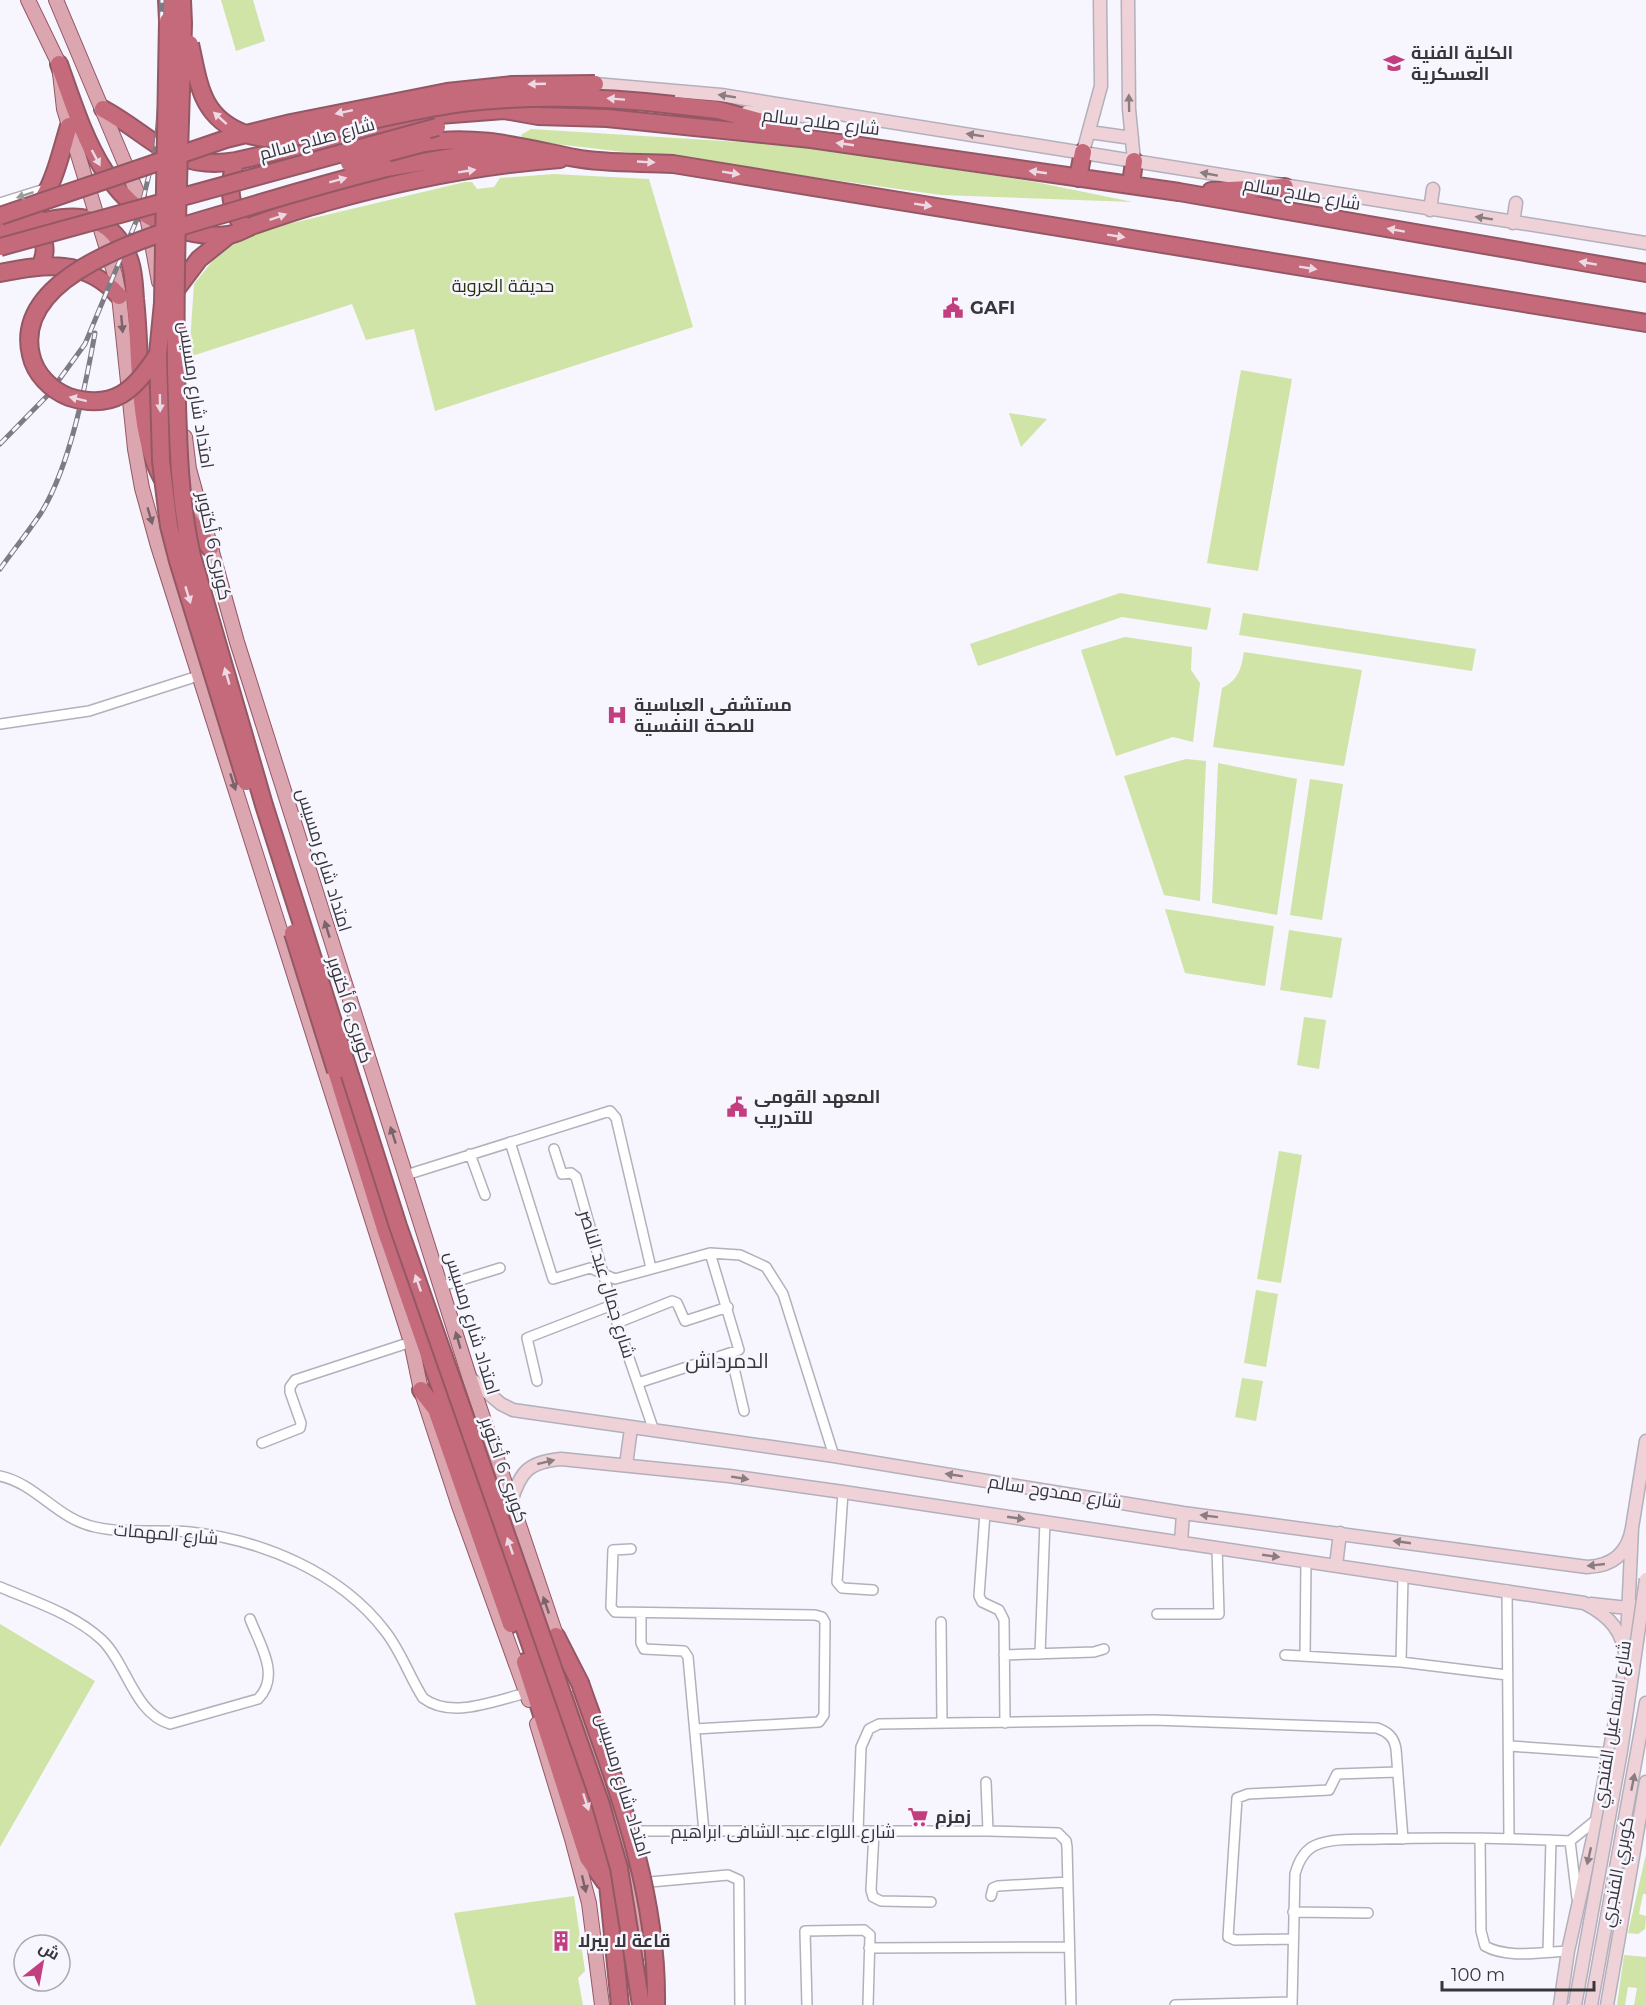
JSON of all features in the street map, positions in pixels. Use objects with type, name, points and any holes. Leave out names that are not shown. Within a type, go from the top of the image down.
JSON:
[{"type":"highway","name":"كوبرى 6 أكتوبر","points":[[167,0],[163,303],[158,354],[161,462],[169,526],[385,1229],[579,1782],[608,1884],[620,2005]]},
{"type":"highway","name":"كوبرى 6 أكتوبر","points":[[183,0],[175,316],[178,462],[185,524],[192,556],[264,806],[398,1226],[601,1805],[619,1868],[641,2005]]},
{"type":"highway","points":[[183,23],[198,85],[208,106],[230,126],[257,137],[294,136],[435,107],[486,101],[589,98],[718,110],[780,126],[811,139]]},
{"type":"highway","points":[[59,64],[81,126],[103,170],[118,192],[147,216],[162,225],[195,234],[237,232],[321,203],[423,179],[525,162],[576,158]]},
{"type":"highway","points":[[0,216],[226,139],[291,123],[447,92],[512,85],[595,84]]},
{"type":"highway","points":[[103,109],[156,146],[181,159],[202,164],[236,161],[439,115],[472,111],[519,112]]},
{"type":"highway","name":"شارع صلاح سالم","points":[[0,247],[437,127],[519,112],[538,116],[607,117],[811,139],[1179,192],[1646,273]]},
{"type":"highway","points":[[20,226],[33,214],[50,187],[69,126]]},
{"type":"highway","name":"شارع صلاح سالم","points":[[0,256],[424,143],[474,140],[547,150],[576,158],[673,164],[1646,323]]},
{"type":"highway","points":[[158,354],[131,389],[109,400],[86,401],[65,395],[43,379],[31,356],[31,333],[37,312],[49,294],[106,254],[206,219],[386,168],[465,155],[547,150]]},
{"type":"highway","points":[[1078,178],[1083,153]]},
{"type":"highway","points":[[236,161],[230,190],[237,218],[237,232]]},
{"type":"highway","points":[[1131,185],[1134,161]]},
{"type":"highway","points":[[1179,192],[1285,187]]},
{"type":"highway","points":[[0,233],[20,226],[80,218],[99,222],[120,240],[131,264],[150,454],[174,498],[210,548]]},
{"type":"highway","points":[[20,226],[32,229],[40,235],[45,245],[45,255],[41,264]]},
{"type":"highway","points":[[164,309],[199,259],[237,232]]},
{"type":"highway","points":[[0,273],[41,264],[57,264],[105,283],[119,296]]},
{"type":"highway","points":[[421,1390],[436,1408],[526,1664],[588,1858],[598,1875],[608,1884]]},
{"type":"highway","points":[[556,1636],[580,1683],[635,1845],[653,1930],[657,2005]]},
{"type":"main road","points":[[28,0],[59,64],[69,126],[119,296],[130,411],[142,488],[198,676],[411,1342],[421,1390],[459,1506],[527,1693],[581,1870],[596,1951],[602,2005]]},
{"type":"main road","name":"امتداد شارع رمسيس","points":[[56,0],[147,216],[176,368],[189,469],[210,548],[339,970],[469,1376],[621,1831],[657,2005]]},
{"type":"main road","points":[[1083,153],[1101,86],[1100,0]]},
{"type":"main road","points":[[1128,0],[1134,161]]},
{"type":"main road","name":"شارع صلاح سالم","points":[[595,84],[690,91],[847,114],[1285,187],[1646,243]]},
{"type":"main road","points":[[718,110],[820,117],[847,114]]},
{"type":"main road","points":[[1089,132],[1132,138]]},
{"type":"main road","points":[[1430,210],[1433,189]]},
{"type":"main road","points":[[1513,223],[1516,203]]},
{"type":"main road","points":[[221,743],[234,758],[248,762],[256,759],[261,751],[265,732]]},
{"type":"main road","points":[[294,973],[310,960],[321,959],[331,963],[339,970]]},
{"type":"main road","name":"شارع ممدوح سالم","points":[[469,1376],[501,1404],[513,1410],[834,1456],[1184,1513],[1587,1567],[1601,1566],[1613,1561],[1630,1541],[1632,1528]]},
{"type":"main road","points":[[626,1465],[632,1428]]},
{"type":"main road","name":"شارع اسماعيل الفنجري","points":[[1560,2005],[1568,1951],[1597,1820],[1626,1661],[1632,1528],[1646,1442]]},
{"type":"main road","name":"شارع ممدوح سالم","points":[[511,1502],[518,1480],[524,1473],[539,1463],[561,1459],[843,1492],[1584,1603],[1596,1609],[1616,1626],[1623,1638],[1626,1661]]},
{"type":"main road","points":[[1181,1543],[1184,1513]]},
{"type":"main road","points":[[1336,1565],[1340,1533]]},
{"type":"main road","name":"كوبري الفنجري","points":[[1575,2005],[1622,1751],[1646,1579]]},
{"type":"main road","points":[[1584,1603],[1628,1608],[1646,1602]]},
{"type":"main road","name":"كوبري الفنجري","points":[[1592,2005],[1646,1704]]},
{"type":"main road","points":[[1607,2005],[1646,1782]]},
{"type":"street","points":[[0,203],[50,187]]},
{"type":"street","points":[[0,724],[89,711],[198,676]]},
{"type":"street","points":[[406,1175],[606,1111],[614,1114],[651,1268]]},
{"type":"street","points":[[510,1142],[552,1278],[556,1279],[590,1269],[615,1279],[710,1253],[728,1253],[751,1259],[766,1267],[783,1294],[834,1456]]},
{"type":"street","name":"شارع جمال عبد الناصر","points":[[554,1149],[562,1174],[571,1173],[576,1177],[617,1323],[654,1431]]},
{"type":"street","points":[[470,1154],[485,1194]]},
{"type":"street","points":[[638,1383],[731,1355],[739,1350],[710,1253]]},
{"type":"street","points":[[442,1286],[500,1268]]},
{"type":"street","points":[[617,1323],[672,1301],[678,1303],[685,1321],[728,1307]]},
{"type":"street","points":[[537,1381],[527,1338],[612,1305]]},
{"type":"street","points":[[262,1443],[300,1428],[301,1423],[290,1392],[295,1380],[411,1342]]},
{"type":"street","points":[[731,1355],[744,1411]]},
{"type":"street","name":"شارع المهمات","points":[[0,1476],[26,1485],[69,1517],[96,1527],[211,1535],[255,1545],[284,1556],[337,1587],[384,1630],[423,1698],[433,1706],[446,1709],[458,1708],[527,1693]]},
{"type":"street","points":[[843,1492],[837,1582],[843,1588],[873,1590]]},
{"type":"street","points":[[985,1513],[979,1596],[982,1602],[1002,1614],[1005,1723]]},
{"type":"street","points":[[1040,1654],[1044,1522]]},
{"type":"street","points":[[1157,1614],[1219,1614],[1217,1548]]},
{"type":"street","points":[[632,1549],[612,1550],[611,1607],[615,1612],[815,1615],[822,1617],[825,1622],[824,1715],[819,1722],[695,1729]]},
{"type":"street","points":[[1305,1656],[1306,1561]]},
{"type":"street","points":[[1401,1662],[1403,1577]]},
{"type":"street","points":[[0,1587],[74,1619],[90,1630],[116,1658],[147,1708],[163,1722],[170,1724],[258,1699],[263,1694],[269,1682],[269,1669],[250,1619]]},
{"type":"street","points":[[1507,1590],[1509,1838]]},
{"type":"street","points":[[641,1613],[641,1643],[644,1649],[680,1651],[687,1654],[704,1832]]},
{"type":"street","points":[[941,1622],[942,1723]]},
{"type":"street","points":[[1004,1655],[1094,1652],[1104,1649]]},
{"type":"street","points":[[1286,1655],[1401,1662],[1507,1675]]},
{"type":"street","points":[[858,1831],[861,1748],[869,1729],[879,1724],[1154,1720],[1377,1728],[1385,1731],[1395,1742],[1403,1839]]},
{"type":"street","points":[[1510,1746],[1609,1753]]},
{"type":"street","points":[[1293,1939],[1235,1940],[1228,1937],[1237,1798],[1248,1794],[1329,1790],[1337,1774],[1397,1772]]},
{"type":"street","points":[[986,1782],[988,1831]]},
{"type":"street","points":[[1175,2005],[1292,2004],[1293,1912],[1298,1863],[1314,1846],[1344,1840],[1509,1838],[1570,1841],[1597,1820]]},
{"type":"street","name":"شارع اللواء عبد الشافى ابراهيم","points":[[621,1831],[988,1831],[1050,1832],[1062,1836],[1067,1847],[1071,2005]]},
{"type":"street","points":[[874,1832],[871,1890],[873,1897],[881,1901],[931,1902]]},
{"type":"street","points":[[1480,1838],[1482,1941],[1492,1950],[1568,1951]]},
{"type":"street","points":[[1548,1952],[1551,1840]]},
{"type":"street","points":[[1570,1841],[1577,1908]]},
{"type":"street","points":[[633,1883],[728,1875],[739,1880],[740,2005]]},
{"type":"street","points":[[991,1896],[993,1888],[998,1886],[1068,1882]]},
{"type":"street","points":[[1293,1912],[1368,1913]]},
{"type":"street","points":[[807,2005],[805,1931],[866,1931],[870,1935],[868,2005]]},
{"type":"street","points":[[869,1948],[1069,1947]]},
{"type":"green space","points":[[221,0],[253,0],[265,41],[236,51]]},
{"type":"green space","points":[[531,129],[803,146],[1035,182],[1133,202],[941,195],[700,161],[523,140],[521,135]]},
{"type":"green space","name":"حديقة العروبة","points":[[553,174],[649,179],[693,327],[435,411],[414,329],[366,340],[352,304],[189,357],[194,284],[227,243],[263,230],[465,182],[472,182],[477,189],[494,187],[500,178]]},
{"type":"green space","points":[[1241,370],[1292,379],[1258,571],[1207,563]]},
{"type":"green space","points":[[1009,413],[1047,419],[1021,447]]},
{"type":"green space","points":[[1120,593],[1211,608],[1207,630],[1122,617],[978,666],[970,644]]},
{"type":"green space","points":[[1243,613],[1476,649],[1472,671],[1239,635]]},
{"type":"green space","points":[[1125,637],[1192,647],[1191,670],[1200,683],[1193,742],[1173,737],[1116,756],[1081,650]]},
{"type":"green space","points":[[1244,652],[1362,670],[1344,766],[1213,747],[1222,688],[1232,682],[1238,674]]},
{"type":"green space","points":[[1186,759],[1206,761],[1200,901],[1164,895],[1124,776]]},
{"type":"green space","points":[[1218,763],[1297,779],[1277,915],[1212,903]]},
{"type":"green space","points":[[1310,779],[1343,784],[1322,920],[1290,915]]},
{"type":"green space","points":[[1165,909],[1274,926],[1265,986],[1185,973]]},
{"type":"green space","points":[[1289,930],[1342,938],[1332,998],[1280,990]]},
{"type":"green space","points":[[1304,1017],[1326,1020],[1319,1069],[1297,1065]]},
{"type":"green space","points":[[1279,1151],[1302,1155],[1281,1283],[1257,1279]]},
{"type":"green space","points":[[1256,1290],[1278,1294],[1266,1367],[1244,1363]]},
{"type":"green space","points":[[1242,1378],[1263,1381],[1256,1421],[1235,1417]]},
{"type":"green space","points":[[0,1624],[95,1681],[0,1847]]},
{"type":"green space","points":[[1646,1854],[1646,1894],[1643,1894],[1639,1914],[1646,1916],[1645,1929],[1638,1934],[1628,1933]]},
{"type":"green space","points":[[574,1896],[585,1971],[578,1978],[583,2005],[476,2005],[454,1913]]},
{"type":"green space","points":[[1624,1955],[1646,1957],[1646,2005],[1634,2005],[1637,1988],[1628,1987],[1625,2005],[1617,2005]]},
{"type":"railway","points":[[0,444],[48,395],[85,344],[140,212],[156,146],[160,101],[162,0]]},
{"type":"railway","points":[[0,569],[41,513],[60,473],[75,426],[95,333]]},
{"type":"place","name":"الكلية الفنية العسكرية","points":[[1394,63]]},
{"type":"place","name":"GAFI","points":[[953,308]]},
{"type":"place","name":"مستشفى العباسية للصحة النفسية","points":[[617,715]]},
{"type":"place","name":"المعهد القومى للتدريب","points":[[737,1107]]},
{"type":"place","name":"زمزم","points":[[918,1817]]},
{"type":"place","name":"قاعة لا بيرلا","points":[[561,1941]]},
{"type":"district","name":"الدمرداش","points":[[727,1360]]}]
